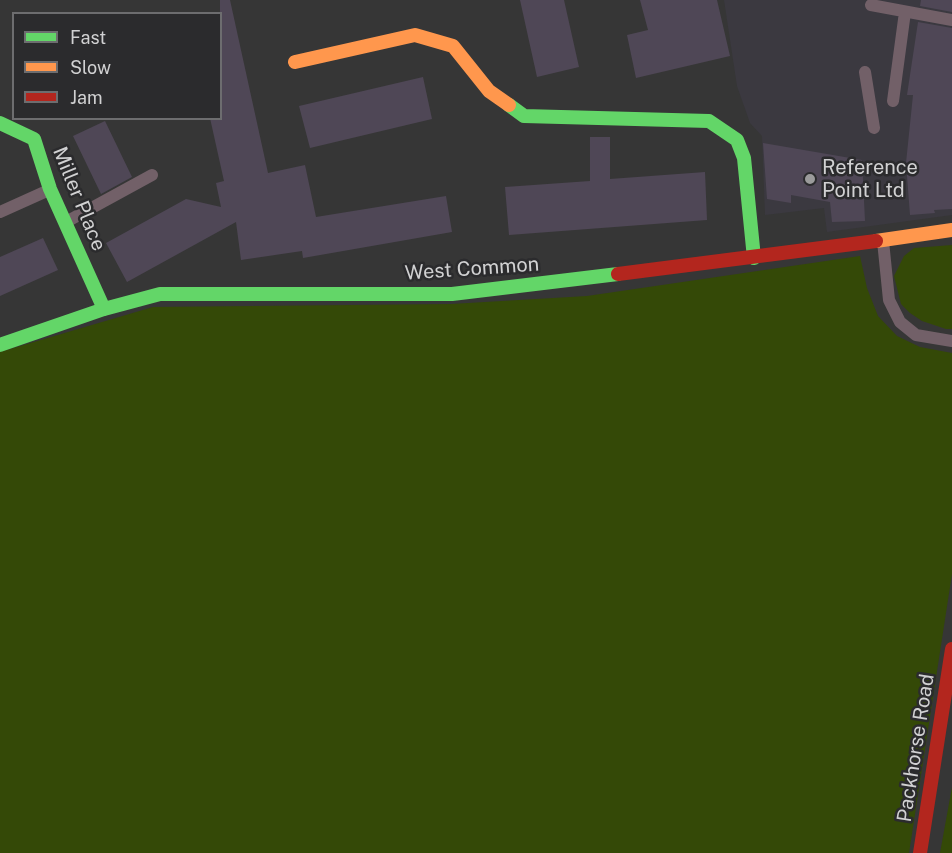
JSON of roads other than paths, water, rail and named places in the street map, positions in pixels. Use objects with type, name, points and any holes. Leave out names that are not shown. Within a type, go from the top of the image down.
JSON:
[{"type":"street","points":[[295,62],[414,35],[453,46],[489,91],[524,116],[709,120],[740,136],[754,258]]},
{"type":"street","name":"Miller Place","points":[[0,123],[34,139],[50,189],[104,309]]},
{"type":"street","name":"West Common","points":[[0,345],[104,309],[160,294],[452,294],[754,258],[952,230]]},
{"type":"street","name":"Packhorse Road","points":[[920,853],[952,649]]},
{"type":"lane","points":[[871,5],[892,5],[905,12],[952,20]]},
{"type":"lane","points":[[893,101],[905,12]]},
{"type":"lane","points":[[865,72],[874,128]]},
{"type":"lane","points":[[65,222],[152,175]]},
{"type":"lane","points":[[0,212],[50,189]]},
{"type":"lane","points":[[882,240],[889,300],[900,322],[916,335],[952,341]]},
{"type":"place","name":"Reference Point Ltd","points":[[810,179]]}]
